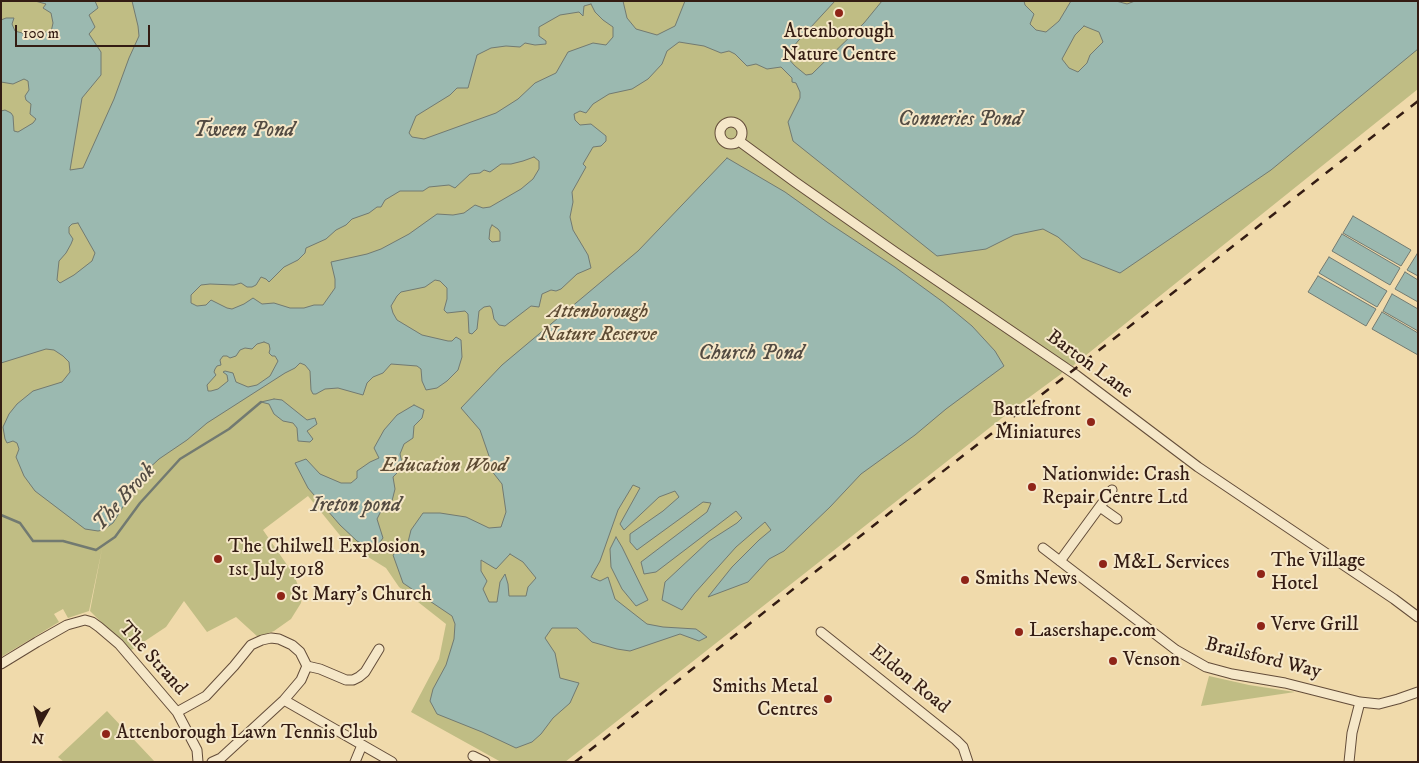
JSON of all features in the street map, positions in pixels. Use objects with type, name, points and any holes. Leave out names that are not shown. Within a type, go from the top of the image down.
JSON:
[{"type":"street","name":"Barton Lane","points":[[739,140],[795,182],[1076,375],[1198,467],[1394,599],[1418,618]]},
{"type":"street","points":[[1060,561],[1112,490]]},
{"type":"street","points":[[1100,507],[1117,519]]},
{"type":"street","name":"Brailsford Way","points":[[1043,548],[1176,650],[1206,667],[1232,674],[1285,683],[1360,702],[1379,704],[1418,692]]},
{"type":"street","name":"The Strand","points":[[1,664],[58,629],[78,621],[92,622],[118,644],[177,712],[197,750],[198,762]]},
{"type":"street","name":"Eldon Road","points":[[821,632],[956,740],[963,747],[968,762]]},
{"type":"street","points":[[177,712],[206,696],[251,645],[262,640],[279,639],[292,645],[300,652],[308,666],[346,680],[353,680],[365,672],[380,649]]},
{"type":"street","points":[[212,762],[221,758],[284,700],[300,680],[308,666]]},
{"type":"street","points":[[284,700],[392,762]]},
{"type":"street","points":[[1349,762],[1352,733],[1360,702]]},
{"type":"street","points":[[355,762],[362,745]]},
{"type":"street","points":[[472,756],[483,761]]},
{"type":"green space","name":"Attenborough Nature Reserve","points":[[1,1],[1418,1],[1418,89],[1073,366],[1068,363],[1061,374],[1016,407],[565,762],[501,762],[411,712],[439,659],[446,624],[399,587],[386,568],[347,544],[308,496],[263,530],[294,575],[302,596],[301,603],[291,619],[274,631],[258,637],[236,617],[207,632],[184,601],[166,627],[130,651],[90,611],[102,549],[89,611],[68,618],[63,609],[54,614],[59,622],[1,657]]},
{"type":"green space","points":[[1209,676],[1249,685],[1295,692],[1201,706]]},
{"type":"green space","name":"Attenborough Lawn Tennis Club","points":[[107,711],[155,762],[64,762],[58,757]]},
{"type":"water","name":"Tween Pond","points":[[35,1],[95,1],[98,8],[89,15],[95,27],[89,34],[101,52],[101,75],[82,98],[70,170],[83,168],[114,99],[139,36],[132,1],[623,1],[627,18],[636,29],[657,35],[675,26],[685,1],[835,1],[786,56],[806,75],[812,74],[864,23],[882,1],[1024,1],[1025,5],[1034,14],[1030,24],[1036,30],[1046,32],[1059,21],[1071,1],[1116,1],[1127,4],[1135,1],[1418,1],[1418,49],[1271,170],[1120,273],[1082,258],[1058,237],[1043,229],[1014,235],[986,249],[937,256],[793,141],[788,122],[800,98],[800,92],[796,83],[792,82],[792,78],[781,67],[767,69],[756,64],[747,66],[735,54],[729,51],[721,53],[704,46],[679,42],[667,51],[662,64],[648,79],[632,89],[609,94],[593,104],[586,113],[580,111],[574,114],[575,120],[580,125],[591,124],[606,136],[606,141],[601,146],[593,147],[583,164],[586,167],[572,192],[573,202],[570,217],[573,230],[588,255],[591,268],[577,274],[561,289],[551,290],[542,294],[539,307],[531,306],[505,326],[499,325],[494,319],[490,306],[484,307],[479,311],[477,329],[472,334],[469,333],[468,314],[465,311],[447,313],[444,310],[447,288],[440,281],[435,280],[425,287],[401,292],[391,306],[397,320],[422,335],[448,341],[452,341],[456,337],[461,340],[462,357],[458,370],[447,381],[437,388],[426,390],[422,381],[421,369],[417,366],[391,364],[383,373],[373,377],[367,383],[363,395],[338,388],[325,389],[313,394],[310,371],[305,365],[300,363],[207,423],[187,440],[159,459],[144,473],[113,523],[98,531],[85,529],[35,491],[24,476],[16,457],[19,449],[17,443],[13,441],[7,443],[3,427],[9,414],[17,404],[33,391],[62,382],[70,372],[69,362],[54,350],[46,349],[1,363],[1,111],[5,110],[11,113],[14,131],[18,132],[36,119],[30,114],[31,104],[26,100],[25,96],[29,90],[28,81],[24,79],[13,84],[1,82],[1,20],[14,18],[12,24],[15,31],[25,36],[34,37],[39,32],[51,32],[53,23],[51,13],[43,8],[46,4]],"holes":[[[591,4],[595,12],[613,27],[613,37],[606,45],[593,43],[568,52],[556,73],[535,83],[518,99],[496,113],[424,139],[412,137],[409,133],[416,116],[450,95],[457,88],[468,88],[477,55],[491,48],[520,47],[525,43],[535,45],[546,44],[546,41],[539,36],[539,27],[560,15],[579,12],[583,16],[584,6]],[[1084,26],[1099,32],[1103,42],[1090,55],[1087,63],[1078,72],[1069,68],[1062,59],[1075,35]],[[534,157],[539,161],[539,169],[533,179],[521,189],[490,207],[483,208],[475,205],[464,213],[453,215],[437,214],[409,234],[381,249],[331,262],[335,288],[323,305],[290,308],[274,303],[262,304],[253,298],[232,309],[211,300],[206,305],[197,306],[191,303],[191,295],[201,285],[234,285],[241,283],[247,287],[252,287],[256,285],[261,277],[269,282],[284,267],[298,260],[305,253],[306,248],[326,239],[352,219],[369,213],[377,207],[381,207],[385,200],[400,191],[423,191],[429,187],[449,185],[455,188],[470,174],[480,173],[484,170],[490,172],[501,164],[511,164]],[[78,223],[95,253],[92,261],[60,283],[57,280],[59,261],[66,253],[73,239],[69,233],[69,227],[72,224]],[[492,225],[498,229],[500,241],[492,242],[489,239]],[[264,342],[269,344],[269,353],[275,356],[278,361],[270,376],[257,385],[248,387],[236,382],[233,373],[225,371],[223,372],[227,375],[228,381],[218,389],[208,391],[207,385],[216,375],[215,369],[221,365],[220,360],[223,356],[230,358],[236,356],[240,350],[245,348],[252,349],[257,344]]]},
{"type":"water","name":"Church Pond","points":[[727,158],[785,192],[943,302],[972,326],[995,351],[1004,366],[861,474],[784,551],[769,559],[748,582],[708,597],[732,567],[771,530],[765,522],[736,547],[682,610],[662,600],[665,582],[709,541],[742,518],[736,511],[656,572],[644,574],[641,562],[707,512],[711,503],[703,502],[637,550],[630,542],[630,534],[663,511],[679,497],[675,491],[659,497],[624,530],[620,524],[640,488],[633,485],[618,510],[600,561],[591,577],[600,581],[608,577],[615,599],[647,624],[696,629],[707,637],[699,641],[680,634],[630,651],[592,642],[577,628],[552,628],[545,638],[555,653],[560,678],[579,683],[570,703],[553,718],[541,734],[532,742],[516,748],[437,714],[430,701],[433,689],[446,665],[454,639],[455,624],[452,616],[403,583],[393,555],[408,542],[411,530],[423,513],[440,513],[466,517],[489,528],[501,527],[506,512],[502,484],[491,470],[489,456],[480,430],[461,408],[502,365],[638,251]],"holes":[[[510,554],[523,562],[536,578],[528,587],[526,596],[509,596],[505,574],[500,582],[497,602],[489,602],[483,589],[487,581],[481,571],[481,560],[496,569]]]},
{"type":"water","points":[[1353,216],[1411,250],[1401,266],[1343,233]]},
{"type":"water","points":[[1342,234],[1400,268],[1390,285],[1332,251]]},
{"type":"water","points":[[1418,254],[1418,276],[1407,270]]},
{"type":"water","points":[[1329,257],[1387,291],[1377,307],[1319,273]]},
{"type":"water","points":[[1405,272],[1418,280],[1418,302],[1395,289]]},
{"type":"water","points":[[1318,276],[1376,309],[1366,326],[1308,292]]},
{"type":"water","points":[[1392,294],[1418,309],[1418,331],[1383,311]]},
{"type":"water","points":[[1382,312],[1418,333],[1418,355],[1372,329]]},
{"type":"water","points":[[274,399],[282,400],[307,420],[315,418],[317,424],[307,431],[313,439],[310,442],[298,441],[297,428],[293,423],[283,421],[274,414],[269,404],[261,402]]},
{"type":"water","name":"Ireton pond","points":[[414,405],[424,410],[422,418],[414,426],[413,438],[404,444],[400,454],[403,467],[393,477],[395,489],[392,501],[382,509],[377,519],[383,538],[377,546],[370,548],[357,541],[340,525],[308,488],[295,463],[306,459],[320,474],[341,483],[351,483],[357,478],[357,471],[379,458],[374,448],[384,430],[397,415]]},
{"type":"water","points":[[616,537],[648,600],[636,606],[622,589],[611,567],[610,549]]},
{"type":"waterway","name":"The Brook","points":[[1,515],[20,523],[33,541],[63,541],[96,550],[115,537],[140,503],[180,459],[229,429],[261,402]]},
{"type":"railway","points":[[575,762],[897,507],[1418,101]]},
{"type":"place","name":"Attenborough Nature Centre","points":[[839,13]]},
{"type":"place","name":"Battlefront Miniatures","points":[[1091,422]]},
{"type":"place","name":"Nationwide: Crash Repair Centre Ltd","points":[[1032,487]]},
{"type":"place","name":"The Chilwell Explosion, 1st July 1918","points":[[218,559]]},
{"type":"place","name":"M&L Services","points":[[1103,564]]},
{"type":"place","name":"The Village Hotel","points":[[1261,574]]},
{"type":"place","name":"Smiths News","points":[[965,580]]},
{"type":"place","name":"St Mary's Church","points":[[281,596]]},
{"type":"place","name":"Verve Grill","points":[[1261,626]]},
{"type":"place","name":"Lasershape.com","points":[[1019,632]]},
{"type":"place","name":"Venson","points":[[1113,661]]},
{"type":"place","name":"Smiths Metal Centres","points":[[828,699]]},
{"type":"place","name":"Attenborough Lawn Tennis Club","points":[[106,734]]},
{"type":"water label","name":"Conneries Pond","points":[[960,121]]},
{"type":"park label","name":"Education Wood","points":[[444,467]]}]
